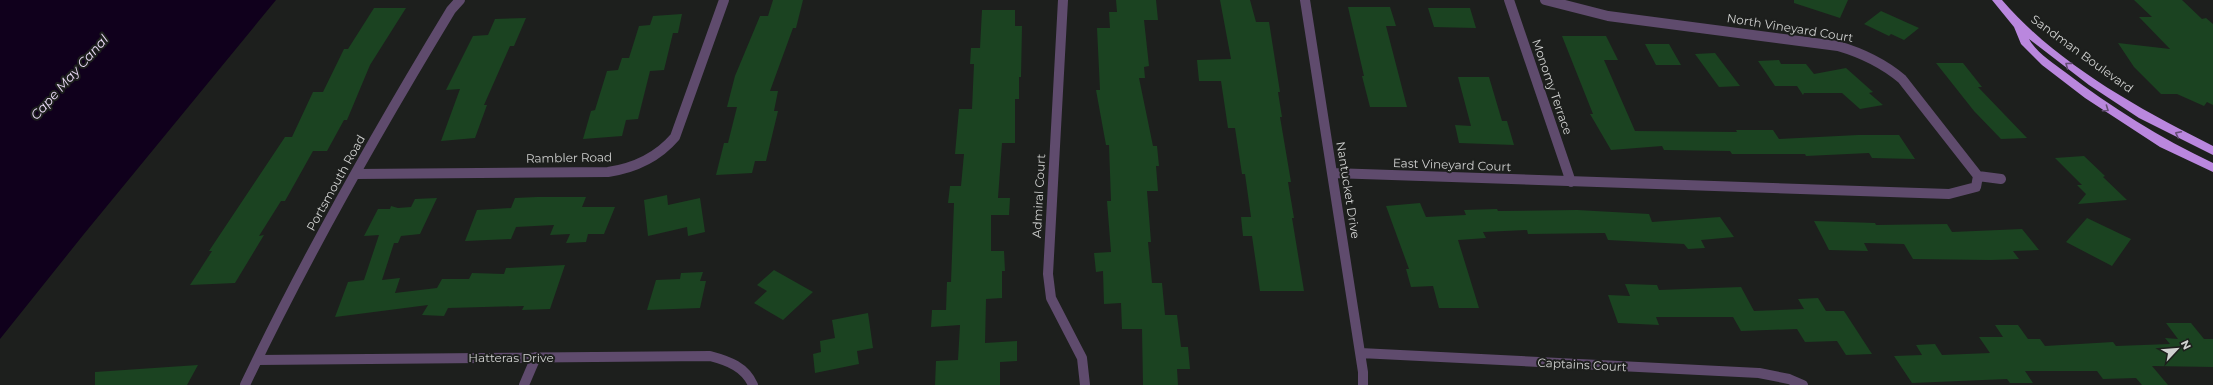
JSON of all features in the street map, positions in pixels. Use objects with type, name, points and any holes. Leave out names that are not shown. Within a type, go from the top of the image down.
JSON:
[{"type":"highway","name":"Sandman Boulevard","points":[[1997,0],[2019,26],[2093,83],[2170,130],[2213,151]]},
{"type":"highway","name":"Sandman Boulevard","points":[[2019,26],[2025,42],[2046,63],[2089,96],[2139,130],[2213,169]]},
{"type":"street","name":"Portsmouth Road","points":[[245,385],[283,304],[446,16],[460,0]]},
{"type":"street","name":"Rambler Road","points":[[356,174],[608,172],[635,166],[653,158],[666,148],[676,137],[724,0]]},
{"type":"street","name":"Admiral Court","points":[[1063,0],[1048,274],[1052,298],[1066,330],[1082,358],[1085,385]]},
{"type":"street","name":"Nantucket Drive","points":[[1305,0],[1360,353],[1363,385]]},
{"type":"street","name":"Monomy Terrace","points":[[1509,0],[1571,182]]},
{"type":"street","name":"North Vineyard Court","points":[[1545,0],[1608,16],[1838,46],[1858,52],[1890,68],[1902,79],[1978,176]]},
{"type":"street","name":"East Vineyard Court","points":[[1332,173],[1571,182]]},
{"type":"street","points":[[1571,182],[1949,194],[1962,192],[1976,187],[1978,176],[2001,179]]},
{"type":"street","name":"Captains Court","points":[[1360,353],[1759,373],[1789,379],[1803,385]]},
{"type":"street","name":"Hatteras Drive","points":[[257,360],[710,356],[728,361],[742,370],[753,385]]},
{"type":"street","points":[[524,385],[536,358]]},
{"type":"water","name":"Cape May Canal","points":[[0,0],[276,0],[0,339]]},
{"type":"building","points":[[773,0],[803,0],[796,28],[793,28],[770,91],[778,91],[774,111],[778,111],[766,161],[755,161],[752,173],[716,175],[724,143],[728,143],[737,107],[727,107],[735,76],[760,16],[768,16]]},
{"type":"building","points":[[1116,0],[1156,0],[1158,20],[1144,20],[1149,66],[1144,67],[1145,78],[1139,78],[1153,146],[1157,146],[1159,166],[1156,166],[1158,191],[1147,191],[1151,242],[1148,242],[1152,283],[1162,283],[1165,315],[1177,315],[1181,347],[1188,347],[1190,369],[1177,369],[1178,385],[1143,385],[1142,329],[1122,329],[1121,303],[1104,304],[1103,271],[1096,272],[1094,253],[1111,252],[1107,201],[1111,201],[1109,145],[1106,145],[1096,90],[1100,90],[1097,28],[1110,28],[1109,12],[1117,12]]},
{"type":"building","points":[[1220,0],[1250,0],[1256,22],[1269,22],[1280,92],[1278,92],[1282,117],[1280,117],[1291,182],[1288,182],[1294,218],[1292,218],[1304,291],[1260,291],[1252,236],[1243,236],[1241,217],[1251,217],[1245,174],[1242,174],[1235,128],[1228,128],[1221,81],[1199,81],[1197,60],[1231,59]]},
{"type":"building","points":[[1794,0],[1848,0],[1840,18],[1794,3]]},
{"type":"building","points":[[2134,0],[2182,0],[2202,19],[2206,18],[2213,24],[2213,105],[2207,102],[2204,106],[2177,94],[2161,94],[2134,67],[2118,43],[2170,49],[2139,17],[2152,17]]},
{"type":"building","points":[[1348,7],[1390,7],[1396,26],[1386,26],[1407,107],[1370,107]]},
{"type":"building","points":[[374,8],[406,8],[370,65],[347,120],[344,120],[327,151],[313,151],[285,201],[281,201],[259,236],[264,235],[235,283],[190,285],[212,251],[209,251],[285,137],[292,137],[313,92],[323,92],[344,49],[348,49]]},
{"type":"building","points":[[1428,8],[1470,8],[1476,28],[1434,27]]},
{"type":"building","points":[[982,10],[1015,10],[1015,26],[1022,26],[1019,99],[1015,99],[1015,143],[1002,143],[998,198],[1010,198],[1009,215],[991,215],[991,251],[1004,251],[1005,271],[1002,271],[1002,298],[986,299],[985,343],[1017,341],[1017,361],[1000,362],[1000,385],[935,385],[936,361],[958,360],[960,325],[931,327],[932,310],[946,310],[947,282],[951,282],[954,203],[948,203],[950,186],[961,186],[964,154],[955,154],[959,109],[972,109],[974,64],[970,64],[971,48],[980,48]]},
{"type":"building","points":[[1881,11],[1919,28],[1904,40],[1891,34],[1889,36],[1864,24]]},
{"type":"building","points":[[682,14],[678,33],[673,33],[664,70],[650,71],[638,119],[626,120],[622,136],[583,139],[591,111],[595,110],[607,71],[618,70],[622,58],[629,58],[639,26],[650,25],[653,16]]},
{"type":"building","points":[[526,18],[514,46],[510,46],[484,105],[487,105],[475,138],[441,141],[460,89],[446,90],[473,36],[488,35],[495,19]]},
{"type":"building","points":[[1562,36],[1606,36],[1618,60],[1604,60],[1635,131],[1737,132],[1736,130],[1773,130],[1779,139],[1858,135],[1899,135],[1915,159],[1872,158],[1869,153],[1806,156],[1805,154],[1732,154],[1730,151],[1664,150],[1662,146],[1611,150],[1590,114],[1593,114]]},
{"type":"building","points":[[1645,44],[1669,44],[1681,65],[1656,65]]},
{"type":"building","points":[[1715,53],[1740,86],[1719,87],[1695,54]]},
{"type":"building","points":[[1779,60],[1781,64],[1806,64],[1814,74],[1846,68],[1873,92],[1869,93],[1883,105],[1860,109],[1842,93],[1804,93],[1803,95],[1797,86],[1775,86],[1758,61]]},
{"type":"building","points":[[1936,63],[1963,63],[1982,87],[1978,87],[2027,138],[2001,139],[1974,111]]},
{"type":"building","points":[[1458,77],[1489,77],[1502,121],[1507,121],[1514,145],[1459,143],[1455,125],[1471,126]]},
{"type":"building","points":[[2084,156],[2127,200],[2078,204],[2086,194],[2077,185],[2082,185],[2055,158]]},
{"type":"building","points":[[667,195],[668,205],[700,198],[705,232],[688,236],[687,227],[648,236],[644,200]]},
{"type":"building","points":[[586,197],[582,207],[615,207],[604,234],[588,234],[586,242],[566,243],[570,234],[550,235],[554,225],[516,227],[511,239],[465,241],[477,210],[511,208],[515,198]]},
{"type":"building","points":[[437,198],[420,234],[401,236],[398,243],[394,243],[382,280],[400,278],[395,293],[437,288],[442,279],[469,279],[472,273],[504,274],[506,268],[565,265],[550,309],[522,310],[524,306],[448,308],[444,316],[422,315],[428,305],[335,317],[348,282],[364,280],[379,235],[364,236],[378,209],[390,209],[391,206],[398,208],[411,207],[415,199]]},
{"type":"building","points":[[1420,203],[1426,217],[1466,215],[1464,210],[1497,209],[1498,211],[1577,210],[1649,214],[1652,222],[1720,217],[1734,237],[1701,240],[1705,248],[1688,249],[1684,244],[1608,240],[1605,233],[1528,234],[1527,230],[1483,232],[1486,238],[1458,240],[1479,308],[1439,308],[1433,286],[1411,287],[1406,269],[1409,269],[1386,206]]},
{"type":"building","points":[[2087,218],[2131,239],[2112,266],[2066,242]]},
{"type":"building","points":[[1814,221],[1875,223],[1876,225],[1947,224],[1952,232],[2022,229],[2039,250],[2013,251],[2019,259],[1991,260],[1913,259],[1904,244],[1864,243],[1868,251],[1829,250]]},
{"type":"building","points":[[774,270],[813,292],[783,320],[754,303],[767,291],[757,285]]},
{"type":"building","points":[[703,272],[700,281],[706,281],[700,308],[647,310],[656,280],[680,279],[681,273]]},
{"type":"building","points":[[1625,284],[1657,285],[1659,290],[1741,287],[1754,311],[1804,309],[1798,299],[1818,298],[1826,311],[1844,311],[1872,354],[1846,355],[1837,341],[1805,342],[1797,329],[1741,331],[1733,317],[1656,317],[1659,325],[1618,323],[1608,295],[1630,296]]},
{"type":"building","points":[[868,313],[873,348],[857,351],[859,364],[815,373],[813,354],[821,352],[820,341],[835,338],[832,320]]},
{"type":"building","points":[[2166,323],[2191,323],[2204,339],[2213,339],[2213,367],[2152,366],[2168,385],[2142,385],[2136,378],[2103,379],[2097,371],[2025,371],[2033,383],[2010,383],[2007,379],[1912,383],[1894,356],[1922,355],[1916,345],[1935,344],[1942,355],[1990,353],[1979,337],[2003,337],[1995,325],[2018,325],[2028,339],[2040,339],[2045,346],[2113,342],[2116,346],[2170,344],[2165,338],[2178,339]]},
{"type":"building","points":[[198,365],[187,385],[95,385],[95,372]]}]
